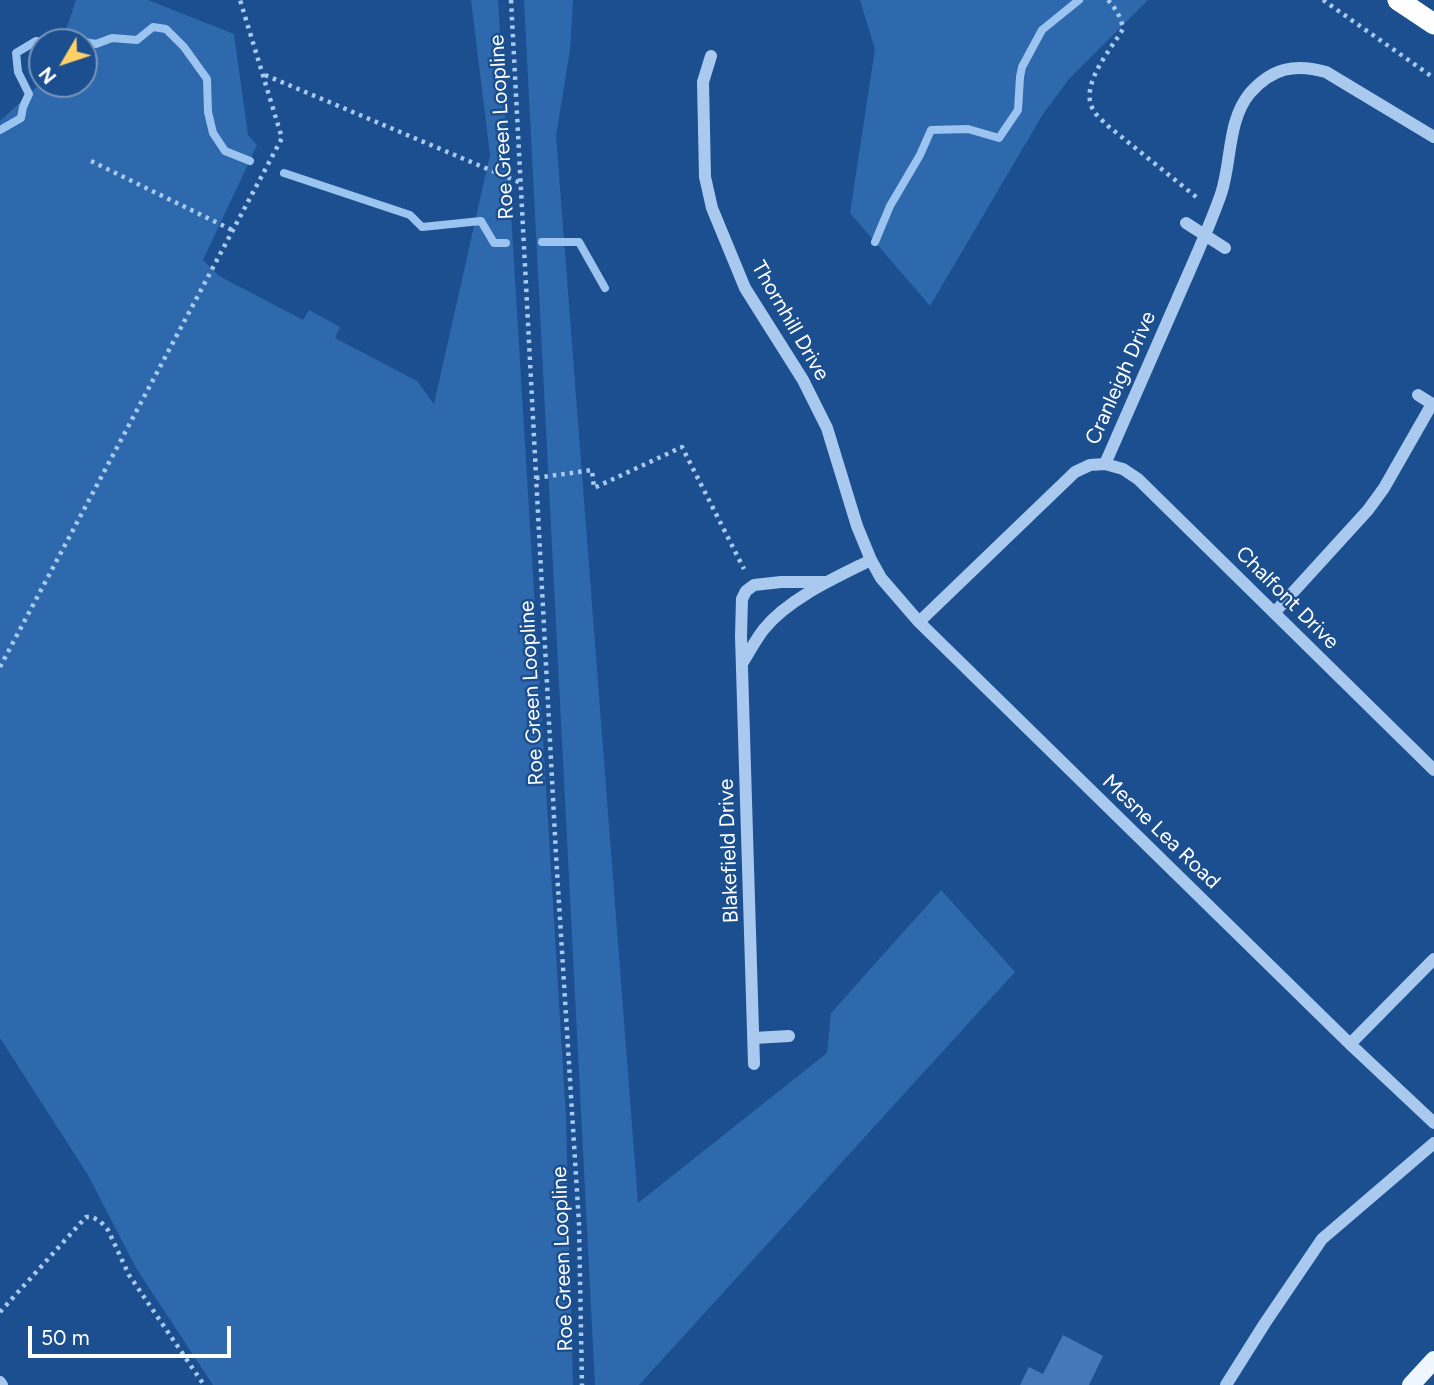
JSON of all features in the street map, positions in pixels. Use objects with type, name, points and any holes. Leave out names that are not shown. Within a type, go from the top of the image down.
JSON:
[{"type":"highway","points":[[1398,0],[1434,23]]},
{"type":"main road","points":[[1411,1385],[1434,1360]]},
{"type":"street","name":"Thornhill Drive","points":[[711,56],[703,82],[705,177],[712,208],[745,288],[803,380],[827,428],[857,526],[872,560]]},
{"type":"street","name":"Cranleigh Drive","points":[[919,622],[1075,472],[1090,465],[1105,464],[1222,191],[1235,119],[1248,95],[1266,78],[1288,68],[1308,66],[1326,72],[1434,137]]},
{"type":"street","points":[[1186,223],[1225,248]]},
{"type":"street","points":[[1275,612],[1368,510],[1384,488],[1433,405],[1418,395]]},
{"type":"street","name":"Chalfont Drive","points":[[1105,464],[1138,479],[1434,770]]},
{"type":"street","points":[[743,662],[765,628],[792,604],[827,582],[872,560]]},
{"type":"street","name":"Mesne Lea Road","points":[[872,560],[881,578],[919,622],[1349,1044],[1434,1123]]},
{"type":"street","points":[[754,585],[827,582]]},
{"type":"street","name":"Blakefield Drive","points":[[754,585],[746,591],[742,599],[741,636],[754,1064]]},
{"type":"street","points":[[1349,1044],[1434,959]]},
{"type":"street","points":[[754,1038],[789,1036]]},
{"type":"street","points":[[1226,1385],[1322,1239],[1434,1143]]},
{"type":"path","points":[[0,667],[282,138],[240,0]]},
{"type":"path","name":"Roe Green Loopline","points":[[511,0],[556,855],[579,1224],[582,1385]]},
{"type":"path","points":[[1108,0],[1122,20],[1123,30],[1100,64],[1092,82],[1089,93],[1091,105],[1108,127],[1214,211]]},
{"type":"path","points":[[1323,0],[1434,78]]},
{"type":"path","points":[[264,75],[521,183]]},
{"type":"path","points":[[91,162],[234,231]]},
{"type":"path","points":[[536,478],[592,470],[594,488],[681,447],[754,585]]},
{"type":"path","points":[[0,1312],[86,1217],[92,1217],[108,1230],[129,1275],[204,1385]]},
{"type":"shaded area","points":[[76,0],[148,0],[234,34],[248,135],[257,145],[203,260],[219,276],[303,320],[309,310],[340,327],[335,338],[417,381],[434,404],[490,155],[471,0],[498,0],[566,1117],[573,1385],[213,1385],[136,1268],[88,1175],[0,1038],[0,121],[28,95],[28,98],[98,98],[98,28],[67,28]]},
{"type":"shaded area","points":[[524,0],[573,0],[570,50],[556,136],[638,1203],[827,1053],[831,1013],[941,890],[1015,972],[639,1385],[595,1385]]},
{"type":"shaded area","points":[[860,0],[1148,0],[1069,79],[1043,114],[930,306],[850,213],[875,49]]},
{"type":"building","points":[[1063,1335],[1103,1356],[1089,1385],[1020,1385],[1029,1367],[1043,1374]]},
{"type":"waterway","points":[[875,242],[890,206],[920,155],[931,130],[968,129],[999,138],[1018,110],[1022,67],[1042,30],[1079,0]]},
{"type":"waterway","points":[[98,43],[112,38],[137,40],[153,27],[166,29],[184,47],[207,79],[208,112],[213,133],[225,151],[250,161]]},
{"type":"waterway","points":[[28,46],[16,53],[18,72],[28,92]]},
{"type":"waterway","points":[[0,130],[21,118],[28,96]]},
{"type":"waterway","points":[[284,173],[410,215],[422,227],[481,221],[494,243],[506,243]]},
{"type":"waterway","points":[[542,242],[579,242],[605,288]]}]
